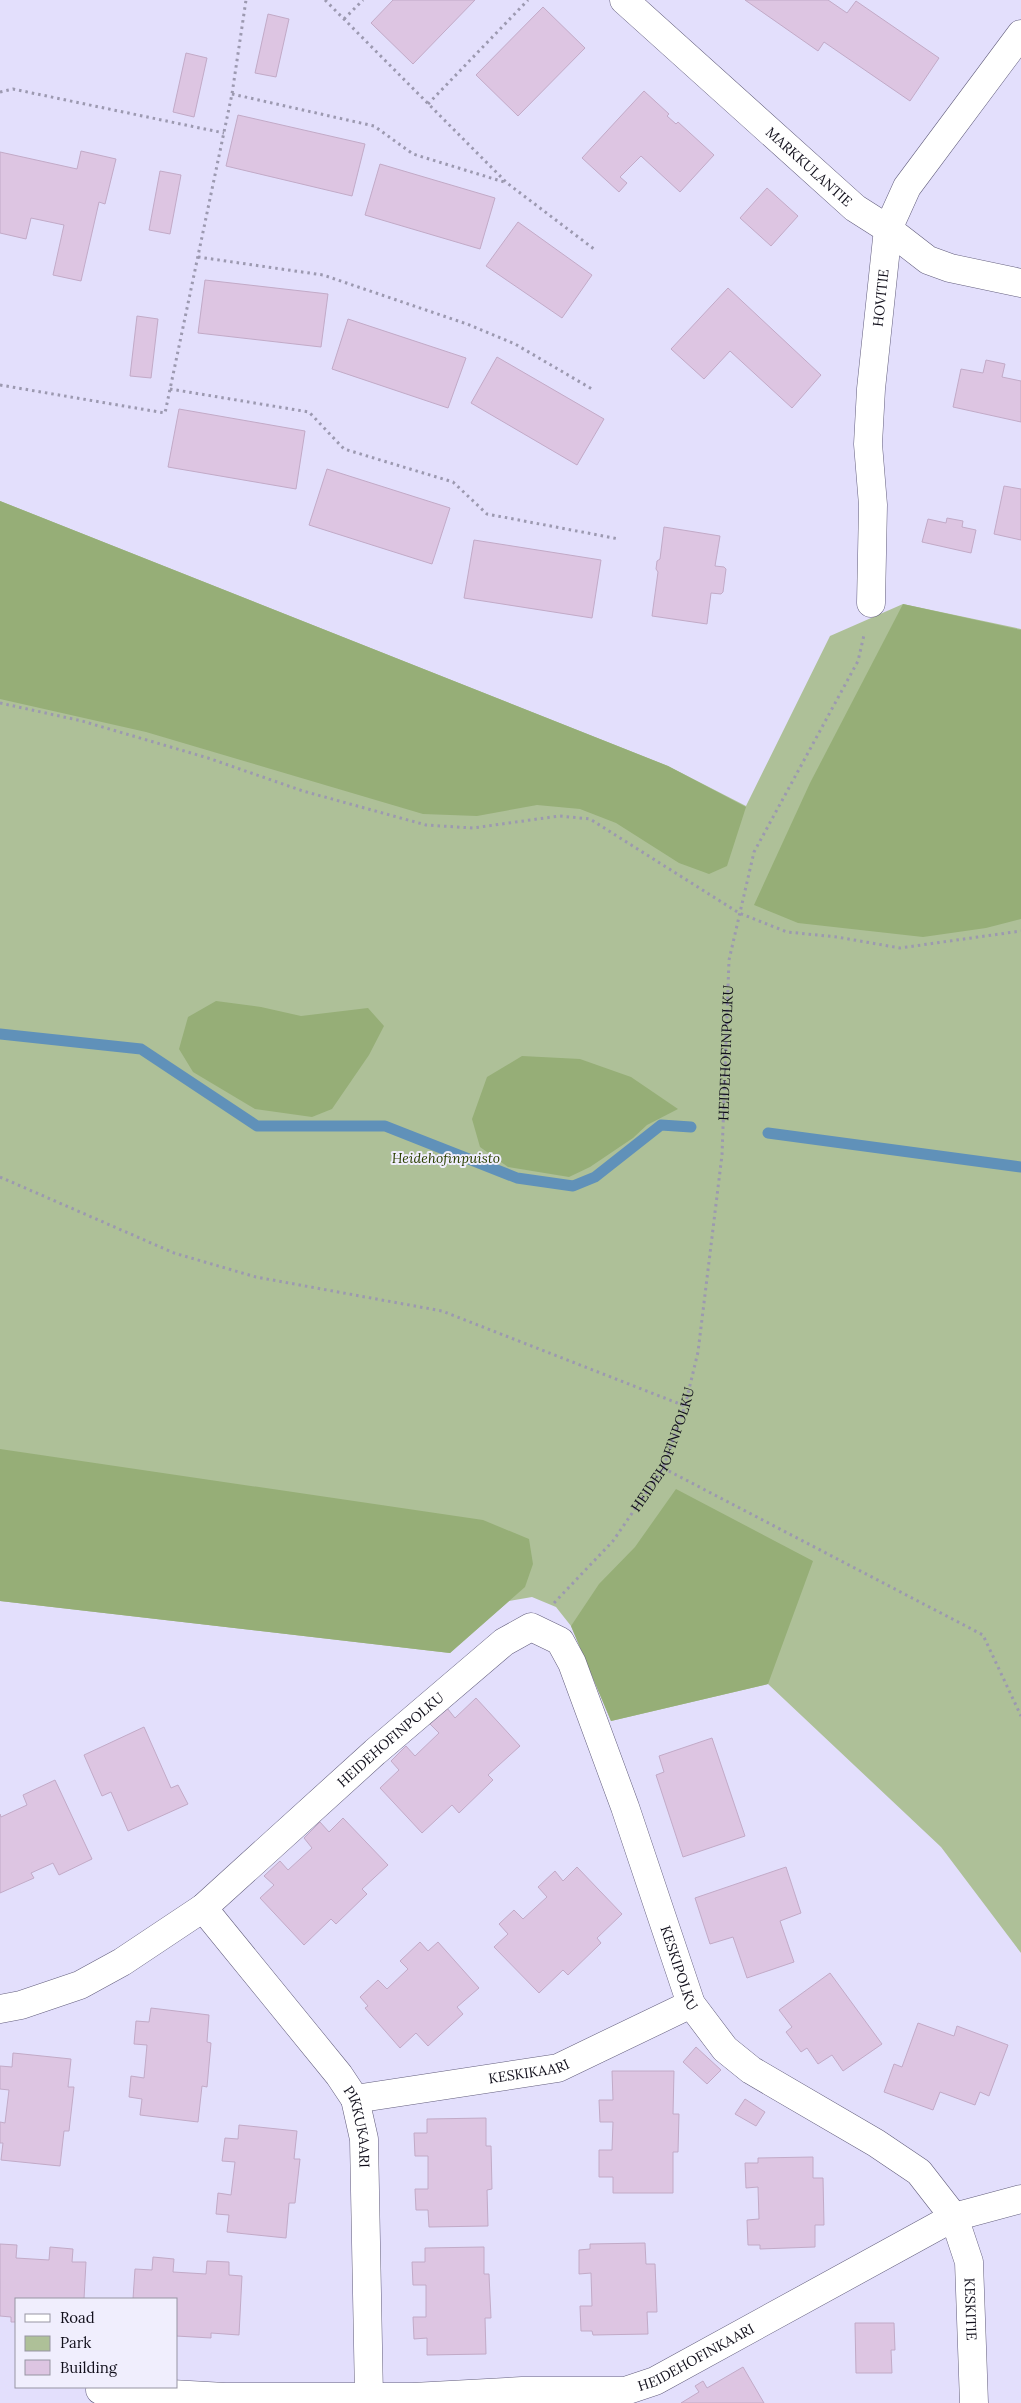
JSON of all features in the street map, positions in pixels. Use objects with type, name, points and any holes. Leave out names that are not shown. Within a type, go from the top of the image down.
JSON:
[{"type":"street","name":"MARKKULANTIE","points":[[624,0],[855,208],[888,229],[928,260],[950,268],[1021,283]]},
{"type":"street","name":"HOVITIE","points":[[872,602],[873,505],[868,444],[871,389],[888,229],[907,187],[1021,34]]},
{"type":"street","name":"HEIDEHOFINPOLKU","points":[[0,2009],[21,2005],[80,1984],[122,1962],[203,1908],[375,1752],[504,1642],[531,1627]]},
{"type":"street","name":"KESKIPOLKU","points":[[531,1627],[560,1642],[572,1663],[625,1806],[691,2004],[732,2054],[751,2070],[876,2143],[919,2172],[954,2217]]},
{"type":"street","name":"PIKKUKAARI","points":[[203,1908],[339,2075],[354,2099],[364,2139],[368,2398]]},
{"type":"street","name":"KESKIKAARI","points":[[354,2099],[558,2068],[691,2004]]},
{"type":"street","name":"HEIDEHOFINKAARI","points":[[100,2390],[225,2397],[368,2398],[522,2391],[625,2397],[954,2217],[1021,2198]]},
{"type":"street","name":"KESKITIE","points":[[954,2217],[969,2262],[974,2403]]},
{"type":"path","points":[[0,385],[165,413],[232,94],[246,0]]},
{"type":"path","points":[[325,0],[506,183],[594,249]]},
{"type":"path","points":[[344,19],[363,0]]},
{"type":"path","points":[[428,104],[528,0]]},
{"type":"path","points":[[0,92],[13,88],[224,133]]},
{"type":"path","points":[[232,94],[374,126],[413,154],[506,183]]},
{"type":"path","points":[[198,257],[332,278],[467,324],[515,344],[592,389]]},
{"type":"path","points":[[170,389],[309,412],[344,449],[453,482],[487,514],[619,539]]},
{"type":"path","name":"HEIDEHOFINPOLKU","points":[[531,1627],[613,1541],[663,1468],[684,1406],[698,1352],[713,1242],[722,1155],[729,960],[754,852],[858,661],[872,602]]},
{"type":"path","points":[[0,703],[82,721],[208,758],[303,791],[426,825],[473,828],[559,816],[590,820],[740,913],[787,932],[837,937],[900,948],[1021,931]]},
{"type":"path","points":[[0,1177],[174,1253],[256,1277],[442,1311],[684,1406]]},
{"type":"path","points":[[663,1468],[983,1634],[1021,1716]]},
{"type":"green space","name":"Heidehofinpuisto","points":[[0,501],[668,766],[746,806],[830,636],[903,604],[1021,629],[1021,1953],[941,1847],[768,1684],[611,1721],[571,1626],[556,1607],[532,1597],[509,1601],[450,1653],[0,1601]]},
{"type":"green space","points":[[0,501],[668,766],[746,807],[727,866],[709,874],[679,863],[616,823],[580,809],[537,805],[477,816],[423,814],[146,732],[0,699]]},
{"type":"green space","points":[[903,604],[1021,630],[1021,919],[986,928],[923,937],[798,923],[754,905],[810,783]]},
{"type":"green space","points":[[216,1001],[261,1007],[301,1016],[368,1008],[384,1026],[369,1055],[332,1109],[312,1117],[255,1109],[193,1072],[179,1049],[188,1017]]},
{"type":"green space","points":[[522,1056],[580,1059],[631,1077],[678,1109],[647,1125],[633,1138],[590,1167],[569,1177],[508,1167],[480,1147],[472,1119],[487,1077]]},
{"type":"green space","points":[[0,1449],[483,1520],[529,1539],[533,1564],[525,1587],[450,1653],[0,1601]]},
{"type":"green space","points":[[676,1489],[813,1561],[768,1684],[611,1721],[571,1626],[599,1584],[635,1547]]},
{"type":"building","points":[[393,0],[475,0],[413,64],[371,23]]},
{"type":"building","points":[[745,0],[828,0],[847,13],[856,1],[939,58],[910,101],[824,42],[818,51]]},
{"type":"building","points":[[543,7],[585,48],[518,116],[476,75]]},
{"type":"building","points":[[268,14],[289,19],[276,77],[255,73]]},
{"type":"building","points":[[186,53],[207,58],[194,117],[173,112]]},
{"type":"building","points":[[644,91],[669,114],[667,116],[676,124],[678,122],[714,155],[680,192],[641,156],[620,177],[627,183],[619,192],[582,158]]},
{"type":"building","points":[[238,115],[365,144],[352,196],[226,166]]},
{"type":"building","points":[[81,151],[116,159],[105,204],[99,202],[81,281],[53,275],[64,225],[31,218],[26,239],[0,233],[0,152],[77,169]]},
{"type":"building","points":[[380,164],[495,198],[480,249],[365,215]]},
{"type":"building","points":[[160,171],[181,175],[170,234],[149,230]]},
{"type":"building","points":[[767,188],[798,216],[771,246],[740,218]]},
{"type":"building","points":[[518,222],[592,275],[562,318],[486,266]]},
{"type":"building","points":[[205,280],[328,294],[321,347],[198,333]]},
{"type":"building","points":[[728,288],[821,375],[792,408],[730,351],[704,379],[671,349]]},
{"type":"building","points":[[137,316],[158,319],[151,378],[130,376]]},
{"type":"building","points":[[348,319],[466,358],[448,408],[332,369]]},
{"type":"building","points":[[497,357],[604,419],[577,465],[471,403]]},
{"type":"building","points":[[986,360],[1005,364],[1002,377],[1021,381],[1021,422],[953,407],[961,369],[983,373]]},
{"type":"building","points":[[179,409],[305,431],[296,489],[168,467]]},
{"type":"building","points":[[327,469],[450,508],[432,564],[309,525]]},
{"type":"building","points":[[1004,486],[1021,489],[1021,540],[994,534]]},
{"type":"building","points":[[947,518],[963,521],[962,527],[976,530],[971,553],[922,542],[928,519],[946,523]]},
{"type":"building","points":[[664,527],[720,536],[715,566],[726,569],[723,592],[721,594],[711,593],[707,624],[652,616],[658,572],[656,569],[657,561],[660,559]]},
{"type":"building","points":[[474,540],[601,560],[592,618],[464,598]]},
{"type":"building","points":[[476,1698],[520,1746],[488,1775],[493,1780],[459,1813],[452,1805],[422,1833],[380,1788],[399,1770],[391,1761],[406,1746],[415,1756],[439,1733],[430,1724],[447,1708],[455,1718]]},
{"type":"building","points":[[144,1727],[171,1788],[178,1785],[188,1804],[128,1831],[111,1792],[102,1796],[84,1755]]},
{"type":"building","points":[[712,1738],[745,1836],[683,1857],[656,1775],[664,1772],[659,1756]]},
{"type":"building","points":[[55,1780],[92,1859],[59,1875],[53,1863],[31,1873],[34,1878],[0,1893],[0,1814],[1,1817],[27,1805],[23,1795]]},
{"type":"building","points":[[343,1818],[388,1865],[362,1889],[367,1894],[336,1924],[331,1919],[304,1945],[260,1898],[274,1885],[264,1876],[280,1861],[288,1870],[312,1848],[304,1838],[320,1822],[329,1832]]},
{"type":"building","points":[[577,1867],[622,1914],[597,1938],[601,1943],[568,1975],[563,1970],[539,1993],[494,1947],[508,1934],[499,1924],[514,1910],[523,1919],[547,1897],[538,1887],[555,1871],[563,1881]]},
{"type":"building","points":[[786,1867],[801,1913],[780,1921],[794,1962],[747,1978],[733,1937],[710,1944],[695,1898]]},
{"type":"building","points":[[420,1942],[428,1951],[438,1942],[479,1988],[457,2007],[463,2014],[428,2046],[416,2033],[400,2048],[365,2008],[368,2006],[360,1997],[378,1980],[387,1989],[408,1969],[400,1961]]},
{"type":"building","points":[[830,1973],[882,2044],[843,2071],[832,2055],[818,2064],[807,2048],[801,2052],[786,2032],[792,2027],[779,2010]]},
{"type":"building","points":[[151,2008],[209,2015],[207,2042],[211,2043],[207,2087],[202,2086],[198,2122],[140,2115],[142,2099],[129,2097],[131,2076],[144,2078],[147,2045],[134,2044],[136,2021],[149,2022]]},
{"type":"building","points":[[918,2023],[954,2036],[957,2026],[1008,2045],[989,2096],[980,2092],[975,2105],[940,2092],[933,2110],[884,2092],[894,2064],[902,2067]]},
{"type":"building","points":[[696,2047],[721,2070],[707,2084],[683,2062]]},
{"type":"building","points":[[13,2053],[71,2059],[68,2087],[74,2087],[69,2131],[64,2131],[60,2166],[1,2160],[3,2143],[0,2143],[0,2122],[5,2123],[9,2090],[0,2089],[0,2066],[12,2067]]},
{"type":"building","points":[[612,2071],[674,2071],[673,2114],[679,2114],[678,2152],[673,2152],[673,2193],[613,2193],[613,2177],[599,2177],[599,2150],[612,2150],[613,2122],[600,2122],[599,2100],[613,2100]]},
{"type":"building","points":[[745,2099],[765,2112],[756,2126],[735,2114]]},
{"type":"building","points":[[486,2118],[486,2146],[491,2146],[492,2189],[487,2190],[488,2226],[429,2227],[428,2210],[416,2210],[415,2189],[428,2189],[428,2156],[415,2156],[414,2133],[427,2133],[427,2119]]},
{"type":"building","points":[[239,2125],[297,2131],[294,2159],[300,2159],[295,2203],[289,2203],[286,2238],[227,2232],[229,2215],[216,2214],[218,2193],[231,2195],[235,2162],[222,2161],[225,2138],[238,2139]]},
{"type":"building","points":[[813,2157],[813,2178],[823,2178],[824,2225],[815,2225],[815,2247],[760,2249],[760,2245],[748,2245],[747,2220],[759,2219],[758,2187],[746,2188],[745,2163],[758,2163],[758,2158]]},
{"type":"building","points":[[645,2243],[646,2264],[655,2264],[657,2312],[647,2312],[648,2334],[593,2335],[592,2331],[581,2331],[580,2306],[592,2306],[591,2273],[579,2274],[579,2250],[590,2249],[590,2244]]},
{"type":"building","points":[[0,2244],[17,2245],[16,2258],[49,2260],[50,2247],[73,2249],[72,2262],[86,2262],[84,2298],[15,2298],[15,2322],[11,2322],[11,2317],[0,2316]]},
{"type":"building","points":[[484,2247],[484,2274],[489,2274],[491,2318],[485,2318],[486,2354],[427,2355],[427,2338],[414,2339],[413,2317],[426,2317],[426,2285],[413,2285],[412,2262],[425,2262],[425,2248]]},
{"type":"building","points":[[153,2257],[174,2259],[173,2272],[206,2274],[207,2261],[229,2262],[229,2275],[242,2276],[239,2335],[211,2333],[211,2338],[178,2336],[178,2298],[133,2298],[135,2269],[152,2270]]},
{"type":"building","points":[[855,2323],[894,2323],[895,2350],[891,2350],[892,2373],[856,2373]]},
{"type":"building","points":[[743,2367],[764,2403],[681,2403],[699,2392],[695,2386],[703,2381],[707,2388]]},
{"type":"waterway","points":[[0,1034],[141,1049],[257,1126],[385,1126],[517,1178],[573,1186],[595,1177],[661,1125],[691,1127]]},
{"type":"waterway","points":[[768,1133],[1021,1167]]}]
